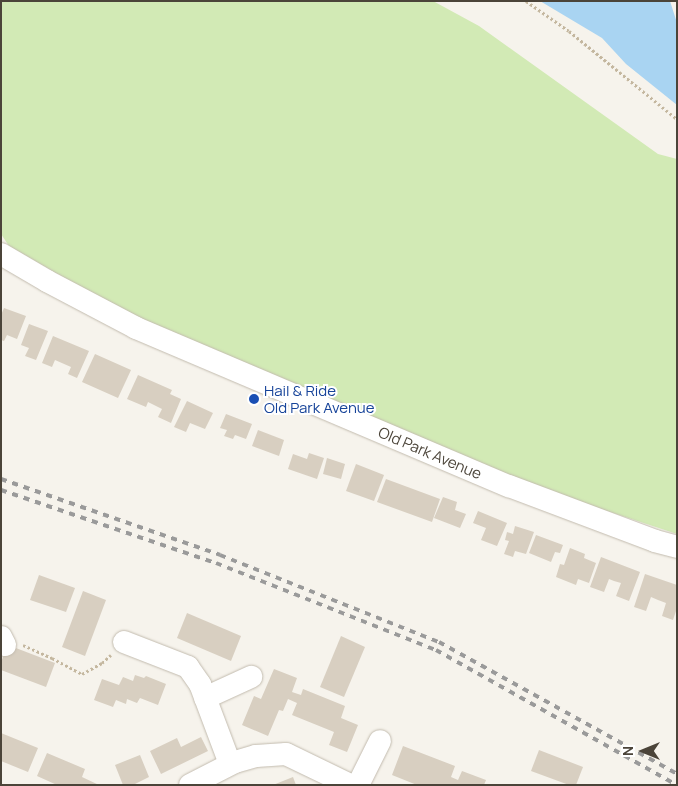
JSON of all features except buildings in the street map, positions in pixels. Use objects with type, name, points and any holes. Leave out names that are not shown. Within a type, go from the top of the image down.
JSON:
[{"type":"street","name":"Old Park Avenue","points":[[1,254],[47,281],[136,328],[509,486],[655,541],[677,547]]},
{"type":"street","points":[[124,642],[188,668],[200,684],[230,764]]},
{"type":"street","points":[[205,698],[251,678]]},
{"type":"street","points":[[358,785],[380,741]]},
{"type":"street","points":[[190,785],[230,764],[256,756],[286,754],[350,785]]},
{"type":"path","points":[[526,1],[569,31],[677,119]]},
{"type":"path","points":[[3,641],[21,644],[82,674],[102,664],[124,642]]},
{"type":"green space","points":[[1,1],[433,1],[479,26],[658,154],[677,159],[677,534],[513,480],[120,310],[9,246],[1,234]]},
{"type":"water","points":[[540,1],[670,1],[677,23],[677,105],[626,64],[602,38]]},
{"type":"railway","points":[[1,479],[220,555],[439,642],[677,774]]},
{"type":"railway","points":[[1,490],[216,563],[436,650],[677,785]]},
{"type":"place","name":"Hail & Ride Old Park Avenue","points":[[254,399]]}]
